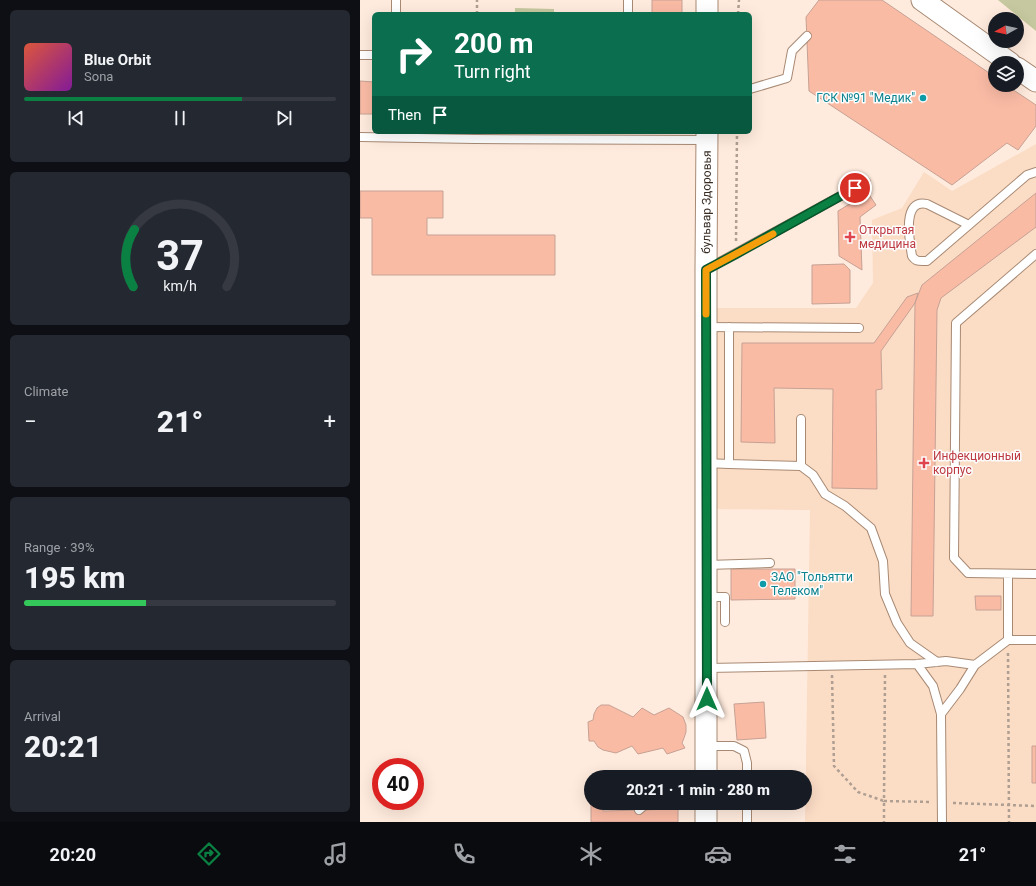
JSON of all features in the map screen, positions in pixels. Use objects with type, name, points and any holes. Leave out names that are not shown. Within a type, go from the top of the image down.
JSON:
[{"type":"street","points":[[707,0],[707,12]]},
{"type":"street","points":[[922,0],[1000,56]]},
{"type":"street","points":[[1024,73],[1036,81]]},
{"type":"street","name":"бульвар Здоровья","points":[[706,770],[707,136]]},
{"type":"street","points":[[706,810],[706,822]]},
{"type":"lane","points":[[396,0],[396,12]]},
{"type":"lane","points":[[628,0],[628,12]]},
{"type":"lane","points":[[752,88],[787,78],[792,51],[807,36]]},
{"type":"lane","points":[[360,55],[372,55]]},
{"type":"lane","points":[[360,137],[707,136]]},
{"type":"lane","points":[[969,225],[927,204],[923,203],[917,206],[909,217],[912,256],[915,260],[927,261],[969,225],[1027,175],[1036,172]]},
{"type":"lane","points":[[706,270],[866,182]]},
{"type":"lane","points":[[1036,254],[956,323],[954,558],[968,573],[1036,574]]},
{"type":"lane","points":[[706,327],[860,328]]},
{"type":"lane","points":[[730,327],[730,464]]},
{"type":"lane","points":[[801,419],[801,466]]},
{"type":"lane","points":[[706,463],[801,466],[813,476],[825,494],[845,506],[871,528],[884,561],[885,594],[897,623],[910,643],[937,662]]},
{"type":"lane","points":[[707,564],[770,563]]},
{"type":"lane","points":[[1008,574],[1008,640]]},
{"type":"lane","points":[[707,597],[725,596],[725,622]]},
{"type":"lane","points":[[941,714],[960,689],[975,665],[1008,640],[1036,640]]},
{"type":"lane","points":[[707,668],[917,664],[946,661],[975,665]]},
{"type":"lane","points":[[917,664],[933,686],[941,714],[942,822]]},
{"type":"lane","points":[[706,746],[734,746],[744,752],[747,770]]},
{"type":"lane","points":[[747,810],[747,822]]},
{"type":"path","points":[[476,12],[477,0]]},
{"type":"path","points":[[738,12],[739,0]]},
{"type":"path","points":[[736,254],[737,134]]},
{"type":"path","points":[[1008,640],[1009,822]]},
{"type":"path","points":[[884,822],[885,664]]},
{"type":"path","points":[[832,665],[834,766],[858,792],[884,801],[1036,806]]},
{"type":"shaded area","points":[[1036,144],[1036,822],[805,822],[805,810],[812,810],[812,770],[806,770],[810,510],[712,509],[713,308],[856,308],[873,283],[872,220],[902,208],[924,172],[952,191]]},
{"type":"green space","points":[[998,0],[1036,0],[1036,31],[1024,21],[1024,12],[1013,12]]},
{"type":"green space","points":[[515,8],[554,9],[554,12],[515,12]]},
{"type":"building","points":[[652,0],[682,0],[682,12],[652,12]]},
{"type":"building","name":"ГСК №91 \"Медик\"","points":[[819,0],[882,0],[988,72],[988,92],[1016,92],[1036,105],[1036,126],[1018,150],[1007,143],[952,185],[809,91],[806,17]]},
{"type":"building","points":[[360,81],[372,82],[372,114],[360,114]]},
{"type":"building","points":[[360,191],[443,191],[443,218],[427,218],[427,235],[555,235],[555,275],[372,275],[372,218],[360,218]]},
{"type":"building","name":"Открытая медицина","points":[[868,193],[876,205],[860,217],[862,270],[839,256],[838,211]]},
{"type":"building","name":"Инфекционный корпус","points":[[1036,193],[1036,227],[941,298],[937,310],[933,616],[911,616],[915,303],[922,285]]},
{"type":"building","name":"Открытая медицина","points":[[844,264],[850,270],[850,303],[812,304],[812,265]]},
{"type":"building","points":[[918,293],[915,303],[881,351],[882,389],[876,390],[877,489],[832,488],[833,389],[774,388],[775,443],[741,442],[742,343],[874,343],[907,297]]},
{"type":"building","name":"ЗАО \"Тольятти Телеком\"","points":[[731,569],[795,569],[795,599],[731,600]]},
{"type":"building","points":[[975,596],[1001,596],[1001,610],[976,610]]},
{"type":"building","points":[[764,702],[766,738],[737,740],[734,704]]},
{"type":"building","points":[[601,705],[609,705],[633,717],[642,708],[654,715],[669,708],[683,717],[686,725],[686,732],[682,743],[685,748],[667,754],[663,748],[638,754],[632,746],[616,753],[603,750],[598,747],[594,741],[589,741],[588,722],[593,720],[597,708]]},
{"type":"building","points":[[1032,746],[1036,746],[1036,783],[1032,783]]},
{"type":"building","points":[[591,810],[678,810],[678,822],[591,822]]},
{"type":"slow traffic","points":[[706,314],[706,270],[773,234]]},
{"type":"place","name":"ГСК №91 \"Медик\"","points":[[923,98]]},
{"type":"place","name":"Открытая медицина","points":[[850,237]]},
{"type":"place","name":"Инфекционный корпус","points":[[924,463]]},
{"type":"place","name":"ЗАО \"Тольятти Телеком\"","points":[[763,584]]},
{"type":"route","points":[[707,699],[706,270],[855,188]]}]
